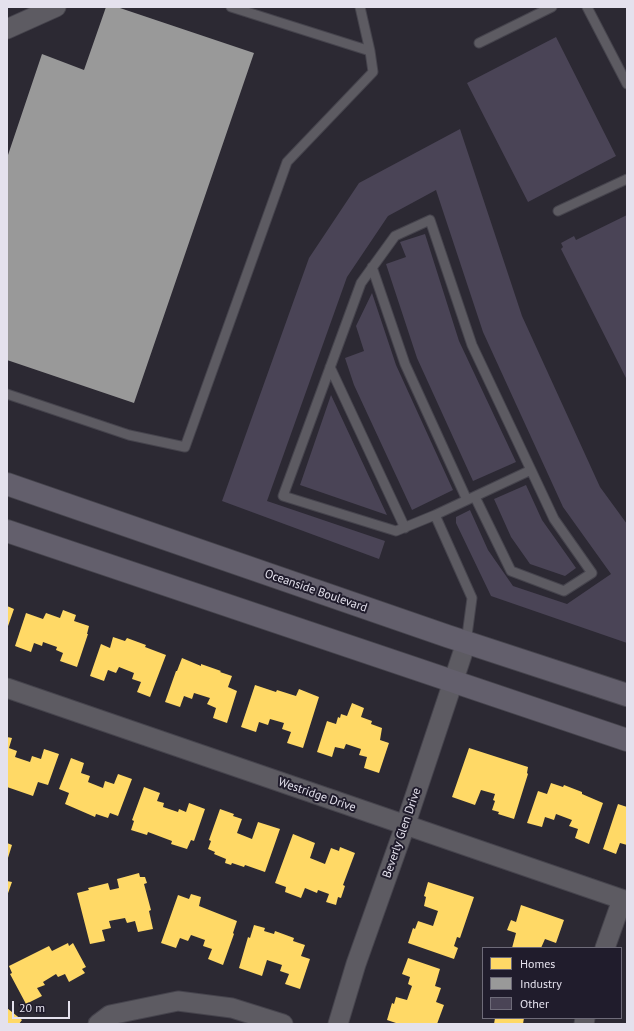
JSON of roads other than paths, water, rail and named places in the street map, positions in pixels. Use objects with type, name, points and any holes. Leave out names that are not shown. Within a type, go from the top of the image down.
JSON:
[{"type":"main road","name":"Oceanside Boulevard","points":[[7,484],[466,643],[627,695]]},
{"type":"main road","points":[[7,531],[627,740]]},
{"type":"street","points":[[7,29],[56,7]]},
{"type":"street","name":"Beverly Glen Drive","points":[[338,1024],[356,964],[405,826],[466,643]]},
{"type":"street","name":"Westridge Drive","points":[[7,688],[625,901]]},
{"type":"street","points":[[605,947],[625,901]]},
{"type":"street","points":[[98,1024],[110,1015],[178,1001],[232,1008],[283,1024]]},
{"type":"lane","points":[[231,7],[370,51]]},
{"type":"lane","points":[[7,394],[129,435],[185,447],[287,162],[373,72],[360,7]]},
{"type":"lane","points":[[479,43],[552,7]]},
{"type":"lane","points":[[587,7],[627,84]]},
{"type":"lane","points":[[558,211],[627,178]]},
{"type":"lane","points":[[372,267],[405,364],[471,498],[511,571],[564,591],[592,573],[554,519],[531,470],[472,345],[430,220],[394,236],[372,267],[361,283],[283,496],[396,531],[435,515],[471,498],[531,470]]},
{"type":"lane","points":[[330,367],[405,528]]},
{"type":"lane","points":[[435,515],[472,598],[466,643]]}]
